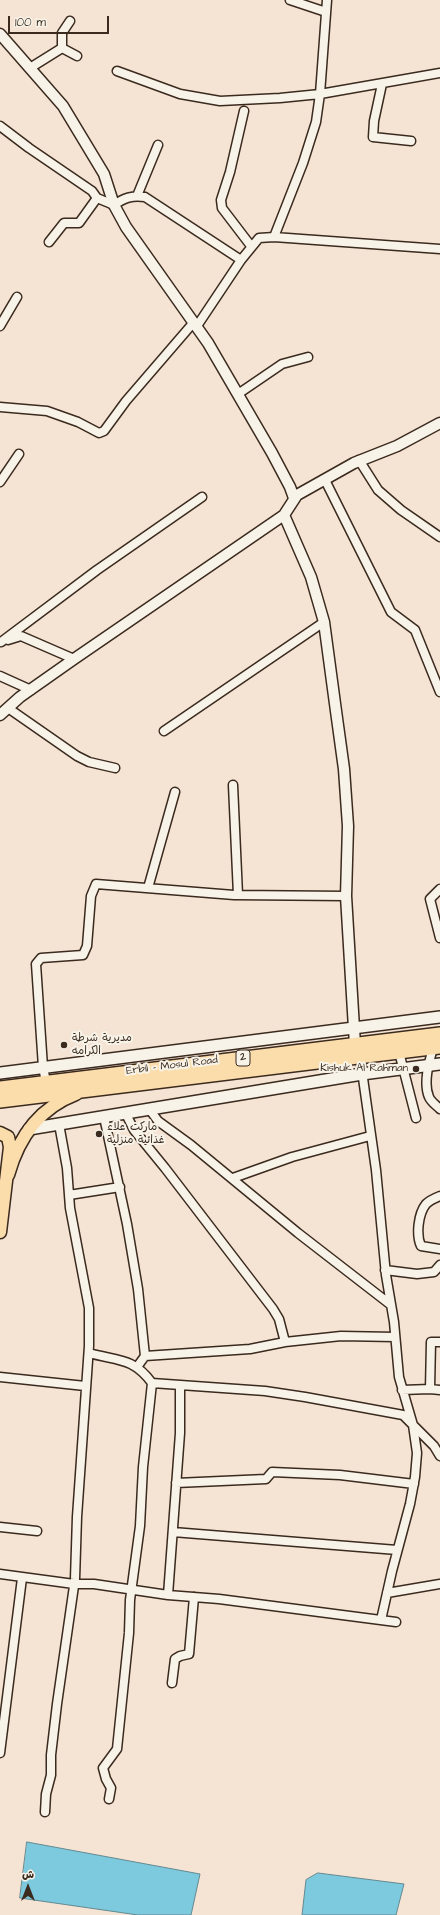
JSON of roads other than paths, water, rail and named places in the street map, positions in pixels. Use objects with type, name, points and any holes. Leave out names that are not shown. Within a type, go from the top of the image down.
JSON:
[{"type":"highway","name":"Erbil - Mosul Road","points":[[0,1101],[357,1051],[440,1034]]},
{"type":"highway","name":"Erbil - Mosul Road","points":[[0,1088],[202,1062],[357,1051],[399,1052],[436,1048]]},
{"type":"main road","points":[[0,1073],[440,1017]]},
{"type":"main road","points":[[29,1129],[362,1074],[434,1065]]},
{"type":"main road","points":[[8,1175],[15,1153],[29,1129],[42,1115],[57,1103],[71,1096],[92,1089]]},
{"type":"main road","points":[[0,1133],[8,1137],[10,1141],[8,1175],[0,1232]]},
{"type":"street","points":[[290,0],[326,12]]},
{"type":"street","points":[[274,237],[303,163],[316,122],[320,94],[327,0]]},
{"type":"street","points":[[62,48],[62,33],[70,21]]},
{"type":"street","points":[[0,34],[63,106],[104,174],[114,205],[140,248],[195,324],[238,394],[286,480],[294,498]]},
{"type":"street","points":[[62,48],[77,56]]},
{"type":"street","points":[[30,68],[62,48]]},
{"type":"street","points":[[117,71],[180,94],[220,101],[320,94],[382,84],[410,77],[440,73]]},
{"type":"street","points":[[382,84],[374,121],[373,137],[411,141]]},
{"type":"street","points":[[244,111],[230,172],[221,200],[222,208],[251,246]]},
{"type":"street","points":[[0,126],[29,148],[92,191],[97,198],[114,205]]},
{"type":"street","points":[[138,196],[158,145]]},
{"type":"street","points":[[114,205],[126,197],[145,196],[241,260]]},
{"type":"street","points":[[49,242],[64,224],[79,223],[97,198]]},
{"type":"street","points":[[0,406],[47,411],[78,422],[98,433],[104,431],[126,401],[195,324],[251,246],[259,238],[274,237],[440,249]]},
{"type":"street","points":[[0,326],[16,297]]},
{"type":"street","points":[[238,394],[282,364],[308,357]]},
{"type":"street","points":[[0,715],[31,690],[74,659],[284,515],[294,498],[359,460],[397,446],[440,423]]},
{"type":"street","points":[[0,482],[19,454]]},
{"type":"street","points":[[359,460],[378,490],[401,510],[440,537]]},
{"type":"street","points":[[325,480],[391,612],[415,630],[440,692]]},
{"type":"street","points":[[1,642],[97,570],[202,497]]},
{"type":"street","points":[[284,515],[311,577],[324,622],[344,769],[348,826],[346,896],[353,1028],[362,1074],[376,1170],[385,1270],[391,1305],[399,1377],[413,1425],[417,1453],[414,1484],[381,1620]]},
{"type":"street","points":[[164,731],[324,622]]},
{"type":"street","points":[[1,642],[21,636],[74,659]]},
{"type":"street","points":[[0,676],[31,690]]},
{"type":"street","points":[[8,708],[77,756],[89,762],[115,768]]},
{"type":"street","points":[[233,784],[238,895]]},
{"type":"street","points":[[148,888],[176,792]]},
{"type":"street","points":[[46,1082],[36,964],[42,958],[83,955],[88,946],[91,896],[96,884],[238,895],[346,896]]},
{"type":"street","points":[[440,889],[430,899],[440,938]]},
{"type":"street","points":[[436,1048],[434,1065],[427,1092],[432,1101],[440,1108]]},
{"type":"street","points":[[399,1052],[416,1118]]},
{"type":"street","points":[[150,1110],[158,1121],[233,1178],[298,1233],[391,1305]]},
{"type":"street","points":[[126,1114],[134,1130],[274,1309],[279,1319],[285,1342]]},
{"type":"street","points":[[104,1117],[120,1187],[138,1289],[145,1356],[137,1367]]},
{"type":"street","points":[[45,1812],[46,1794],[51,1775],[51,1755],[57,1704],[74,1584],[89,1353],[89,1308],[69,1195],[67,1168],[59,1124]]},
{"type":"street","points":[[233,1178],[292,1157],[370,1136]]},
{"type":"street","points":[[69,1195],[120,1187]]},
{"type":"street","points":[[440,1196],[427,1203],[424,1207],[418,1228],[421,1246],[440,1249]]},
{"type":"street","points":[[385,1270],[417,1274],[434,1272],[440,1265]]},
{"type":"street","points":[[145,1356],[250,1349],[285,1342],[341,1336],[395,1337]]},
{"type":"street","points":[[430,1389],[431,1342],[440,1342]]},
{"type":"street","points":[[89,1353],[111,1359],[126,1360],[137,1367],[152,1383],[265,1391],[403,1415],[434,1446],[439,1454]]},
{"type":"street","points":[[0,1377],[86,1386]]},
{"type":"street","points":[[109,1799],[110,1788],[103,1768],[117,1749],[132,1591],[140,1526],[143,1467],[152,1383]]},
{"type":"street","points":[[168,1595],[180,1433],[180,1386]]},
{"type":"street","points":[[402,1390],[440,1390]]},
{"type":"street","points":[[176,1483],[266,1479],[272,1472],[340,1475],[414,1484]]},
{"type":"street","points":[[0,1527],[38,1531]]},
{"type":"street","points":[[173,1532],[397,1550]]},
{"type":"street","points":[[0,1574],[74,1584],[94,1584],[132,1591],[219,1599],[396,1622]]},
{"type":"street","points":[[0,1753],[22,1578]]},
{"type":"street","points":[[387,1593],[440,1584]]},
{"type":"street","points":[[172,1683],[175,1659],[189,1654],[194,1597]]},
{"type":"water","points":[[27,1842],[200,1874],[191,1915],[138,1915],[20,1898]]},
{"type":"water","points":[[318,1873],[404,1884],[396,1915],[302,1915],[306,1880]]},
{"type":"place","name":"مديرية شرطة الكرامه","points":[[64,1045]]},
{"type":"place","name":"Kishuk Al Rahman","points":[[416,1069]]},
{"type":"place","name":"ماركت علاء غذائية منزلية","points":[[99,1134]]}]
